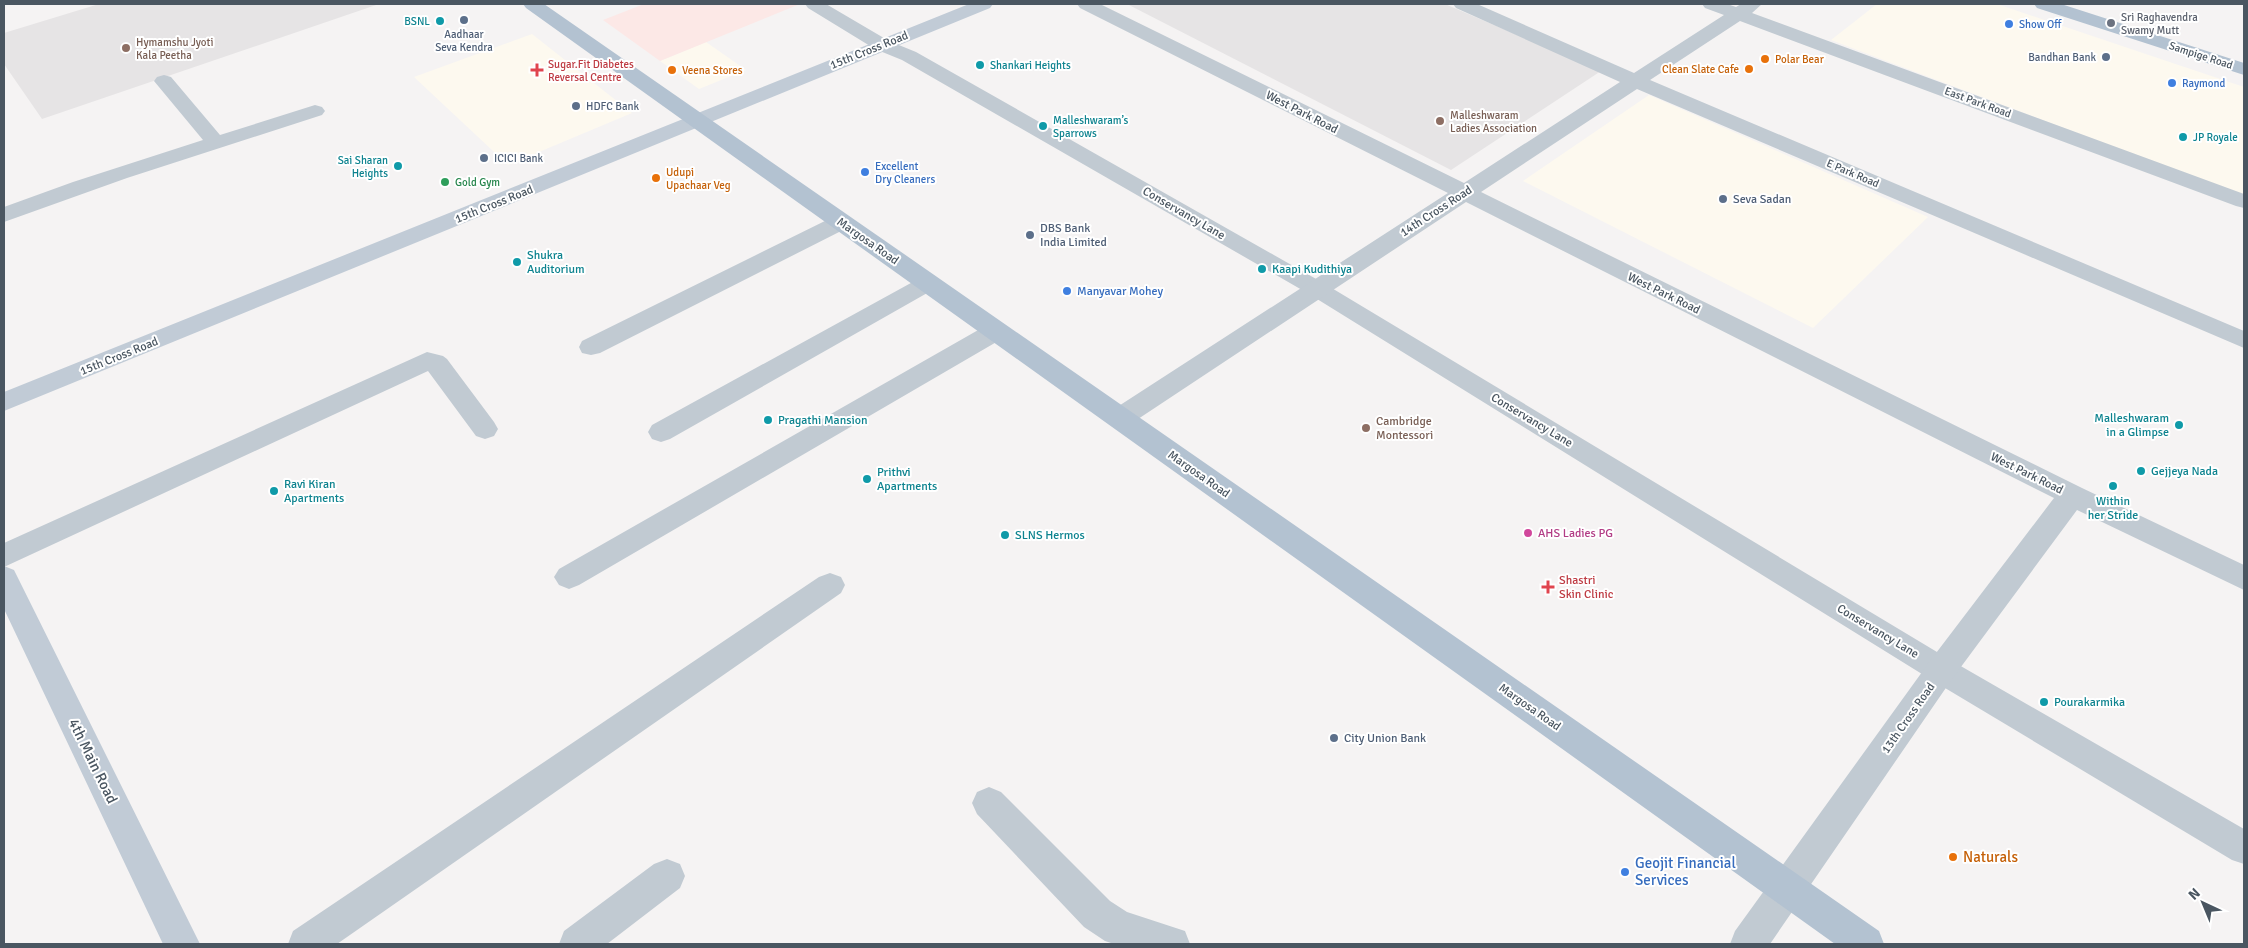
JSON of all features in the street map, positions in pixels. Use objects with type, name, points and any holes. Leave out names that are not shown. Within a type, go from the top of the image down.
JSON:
[{"type":"main road","name":"Margosa Road","points":[[532,4],[1866,944]]},
{"type":"main road","name":"Sampige Road","points":[[2043,4],[2244,69]]},
{"type":"street","name":"Conservancy Lane","points":[[814,4],[882,45],[908,56],[1317,289],[1942,670],[2244,848]]},
{"type":"street","name":"15th Cross Road","points":[[4,402],[984,4]]},
{"type":"street","name":"West Park Road","points":[[1086,4],[2072,495],[2244,578]]},
{"type":"street","name":"E Park Road","points":[[1462,4],[1635,81],[2244,340]]},
{"type":"street","name":"East Park Road","points":[[1711,4],[1745,9],[2244,201]]},
{"type":"street","name":"14th Cross Road","points":[[1120,418],[1745,9]]},
{"type":"street","points":[[164,82],[217,144]]},
{"type":"street","points":[[4,215],[60,193],[217,144],[315,110]]},
{"type":"street","points":[[591,347],[841,222]]},
{"type":"street","points":[[661,432],[928,283]]},
{"type":"street","points":[[569,577],[996,331]]},
{"type":"street","points":[[4,556],[427,361],[438,365],[486,429]]},
{"type":"street","name":"13th Cross Road","points":[[1748,944],[1942,670],[2072,495]]},
{"type":"street","name":"4th Main Road","points":[[4,578],[182,944]]},
{"type":"street","points":[[306,944],[830,585]]},
{"type":"street","points":[[989,803],[1097,914],[1118,928],[1172,944]]},
{"type":"street","points":[[577,944],[667,876]]},
{"type":"shaded area","name":"Hymamshu Jyoti Kala Peetha","points":[[99,4],[379,4],[42,119],[4,64],[4,33]]},
{"type":"shaded area","points":[[644,4],[800,4],[660,61],[603,20]]},
{"type":"shaded area","name":"Malleshwaram Ladies Association","points":[[1127,4],[1445,4],[1601,71],[1451,170]]},
{"type":"shaded area","points":[[1877,4],[1997,4],[2244,87],[2244,196],[1831,40]]},
{"type":"shaded area","points":[[532,34],[632,113],[508,165],[414,77]]},
{"type":"shaded area","points":[[706,42],[746,70],[699,89],[660,61]]},
{"type":"shaded area","name":"Seva Sadan","points":[[1649,95],[1928,217],[1813,328],[1523,181]]},
{"type":"place","name":"Aadhaar Seva Kendra","points":[[464,20]]},
{"type":"place","name":"BSNL","points":[[440,21]]},
{"type":"place","name":"Sri Raghavendra Swamy Mutt","points":[[2111,23]]},
{"type":"place","name":"Show Off","points":[[2009,24]]},
{"type":"place","name":"Hymamshu Jyoti Kala Peetha","points":[[126,48]]},
{"type":"place","name":"Bandhan Bank","points":[[2106,57]]},
{"type":"place","name":"Polar Bear","points":[[1765,59]]},
{"type":"place","name":"Shankari Heights","points":[[980,65]]},
{"type":"place","name":"Clean Slate Cafe","points":[[1749,69]]},
{"type":"place","name":"Sugar.Fit Diabetes Reversal Centre","points":[[537,70]]},
{"type":"place","name":"Veena Stores","points":[[672,70]]},
{"type":"place","name":"Raymond","points":[[2172,83]]},
{"type":"place","name":"HDFC Bank","points":[[576,106]]},
{"type":"place","name":"Malleshwaram Ladies Association","points":[[1440,121]]},
{"type":"place","name":"Malleshwaram’s Sparrows","points":[[1043,126]]},
{"type":"place","name":"JP Royale","points":[[2183,137]]},
{"type":"place","name":"ICICI Bank","points":[[484,158]]},
{"type":"place","name":"Sai Sharan Heights","points":[[398,166]]},
{"type":"place","name":"Excellent Dry Cleaners","points":[[865,172]]},
{"type":"place","name":"Udupi Upachaar Veg","points":[[656,178]]},
{"type":"place","name":"Gold Gym","points":[[445,182]]},
{"type":"place","name":"Seva Sadan","points":[[1723,199]]},
{"type":"place","name":"DBS Bank India Limited","points":[[1030,235]]},
{"type":"place","name":"Shukra Auditorium","points":[[517,262]]},
{"type":"place","name":"Kaapi Kudithiya","points":[[1262,269]]},
{"type":"place","name":"Manyavar Mohey","points":[[1067,291]]},
{"type":"place","name":"Pragathi Mansion","points":[[768,420]]},
{"type":"place","name":"Malleshwaram in a Glimpse","points":[[2179,425]]},
{"type":"place","name":"Cambridge Montessori","points":[[1366,428]]},
{"type":"place","name":"Gejjeya Nada","points":[[2141,471]]},
{"type":"place","name":"Prithvi Apartments","points":[[867,479]]},
{"type":"place","name":"Within her Stride","points":[[2113,486]]},
{"type":"place","name":"Ravi Kiran Apartments","points":[[274,491]]},
{"type":"place","name":"AHS Ladies PG","points":[[1528,533]]},
{"type":"place","name":"SLNS Hermos","points":[[1005,535]]},
{"type":"place","name":"Shastri Skin Clinic","points":[[1548,587]]},
{"type":"place","name":"Pourakarmika","points":[[2044,702]]},
{"type":"place","name":"City Union Bank","points":[[1334,738]]},
{"type":"place","name":"Naturals","points":[[1953,857]]},
{"type":"place","name":"Geojit Financial Services","points":[[1625,872]]}]
